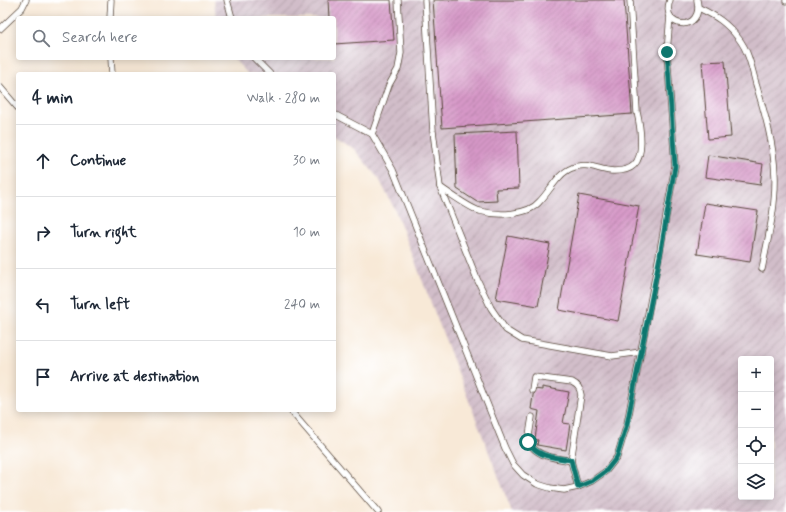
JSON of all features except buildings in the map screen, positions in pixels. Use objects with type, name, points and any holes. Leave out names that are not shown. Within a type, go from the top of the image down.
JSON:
[{"type":"lane","points":[[0,29],[22,8],[26,0]]},
{"type":"lane","points":[[110,16],[111,0]]},
{"type":"lane","points":[[226,0],[231,16]]},
{"type":"lane","points":[[372,134],[389,85],[398,69],[401,53],[398,0]]},
{"type":"lane","points":[[425,0],[433,132],[440,187],[477,279],[491,308],[506,330],[522,340],[612,356],[641,352]]},
{"type":"lane","points":[[440,187],[478,211],[502,214],[516,213],[530,209],[539,203],[562,175],[571,168],[578,166],[595,166],[612,171],[627,169],[634,165],[640,152],[641,133],[637,112],[630,0]]},
{"type":"lane","points":[[670,0],[667,8],[670,16],[676,22],[683,24],[691,22],[697,16],[699,8],[696,0]]},
{"type":"lane","points":[[699,8],[717,17],[728,26],[740,40],[748,56],[772,141],[775,176],[774,206],[762,269]]},
{"type":"lane","points":[[336,115],[372,134],[393,170],[505,448],[513,464],[523,475],[537,484],[564,490],[578,487],[597,478],[606,471],[617,457],[627,424],[660,256],[675,166],[667,52],[670,16]]},
{"type":"lane","points":[[111,60],[112,72]]},
{"type":"lane","points":[[256,60],[268,72]]},
{"type":"lane","points":[[1,88],[16,106]]},
{"type":"lane","points":[[532,390],[534,377],[572,382],[580,389],[581,394],[571,460],[578,487]]},
{"type":"lane","points":[[292,412],[378,512]]},
{"type":"lane","points":[[532,417],[528,442],[533,449],[540,454],[571,460]]},
{"type":"shaded area","points":[[214,0],[786,0],[786,512],[512,512],[395,210],[379,179],[353,148],[336,137],[336,72],[246,72],[235,60],[336,60],[336,16],[216,16]]},
{"type":"route","points":[[528,442],[533,449],[540,454],[571,460],[578,487],[592,481],[606,471],[617,457],[627,424],[660,256],[675,166],[667,52]]}]
